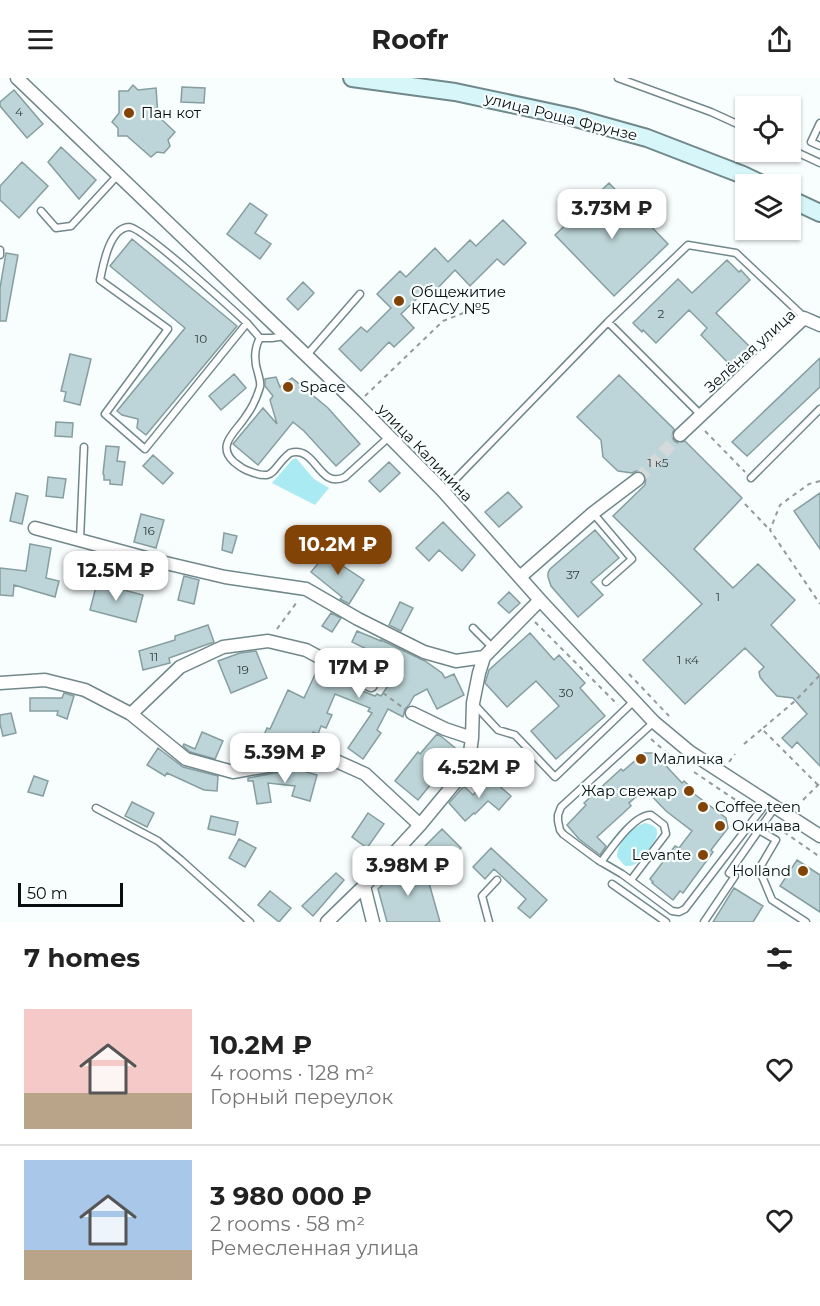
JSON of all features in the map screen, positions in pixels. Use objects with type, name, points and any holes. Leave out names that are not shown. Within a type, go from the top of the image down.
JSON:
[{"type":"main road","name":"улица Роща Фрунзе","points":[[352,78],[454,92],[572,117],[647,138],[740,174]]},
{"type":"main road","points":[[801,204],[820,213]]},
{"type":"street","name":"улица Калинина","points":[[17,78],[357,404],[443,491],[540,600],[654,722],[690,752],[820,836]]},
{"type":"street","name":"Зелёная улица","points":[[680,435],[804,318],[820,325]]},
{"type":"street","points":[[520,576],[593,513],[638,479]]},
{"type":"street","points":[[35,528],[225,577],[306,589],[358,619],[424,652],[456,661],[489,653]]},
{"type":"street","points":[[327,922],[420,825],[468,767],[473,703],[479,673],[489,653],[540,600]]},
{"type":"street","points":[[131,714],[180,667],[223,647],[268,641],[306,650],[371,685]]},
{"type":"street","points":[[0,682],[45,680],[84,690],[131,714],[186,759],[233,772],[325,756],[365,774],[420,825]]},
{"type":"street","points":[[412,713],[445,729],[472,738]]},
{"type":"street","points":[[364,886],[373,922]]},
{"type":"lane","points":[[618,78],[735,123]]},
{"type":"lane","points":[[820,123],[811,142],[820,146]]},
{"type":"lane","points":[[801,154],[820,163]]},
{"type":"lane","points":[[40,211],[56,228],[71,226],[118,175]]},
{"type":"lane","points":[[247,323],[145,449],[105,414],[168,329],[100,280],[103,262],[110,245],[116,234],[122,230],[129,227],[135,228],[161,248],[247,323],[260,338],[285,336]]},
{"type":"lane","points":[[443,491],[608,322],[688,245],[736,253],[804,318]]},
{"type":"lane","points":[[0,250],[0,255]]},
{"type":"lane","points":[[306,356],[360,294]]},
{"type":"lane","points":[[608,322],[699,418]]},
{"type":"lane","points":[[260,338],[255,356],[260,379],[259,389],[247,416],[230,436],[226,448],[227,455],[240,467],[261,476],[267,475],[276,469],[290,453],[300,451],[306,454],[326,476],[340,479],[389,437]]},
{"type":"lane","points":[[751,478],[820,409]]},
{"type":"lane","points":[[80,540],[84,447]]},
{"type":"lane","points":[[593,513],[632,559],[606,582]]},
{"type":"lane","points":[[473,628],[489,653]]},
{"type":"lane","points":[[473,703],[498,730],[515,735],[555,777],[634,700]]},
{"type":"lane","points":[[654,722],[559,811],[558,824],[563,834],[601,862],[632,880],[672,911],[682,911],[771,804]]},
{"type":"lane","points":[[704,922],[735,876],[729,873],[759,830],[771,804]]},
{"type":"lane","points":[[96,808],[158,841],[250,922]]},
{"type":"lane","points":[[601,862],[629,828],[643,816],[651,815],[664,825],[666,834],[632,880]]},
{"type":"lane","points":[[759,830],[777,840],[759,868],[772,900],[806,922]]},
{"type":"lane","points":[[489,922],[482,896],[496,879]]},
{"type":"lane","points":[[612,884],[666,922]]},
{"type":"path","points":[[357,404],[443,321],[481,306]]},
{"type":"path","points":[[699,418],[751,478]]},
{"type":"path","points":[[770,530],[780,505],[809,484],[820,482]]},
{"type":"path","points":[[745,504],[770,530],[820,604]]},
{"type":"path","points":[[268,641],[306,589]]},
{"type":"path","points":[[626,671],[674,722]]},
{"type":"path","points":[[744,744],[795,701],[820,675]]},
{"type":"path","points":[[371,685],[412,713]]},
{"type":"path","points":[[762,729],[819,784],[803,800]]},
{"type":"path","points":[[729,762],[735,754]]},
{"type":"shaded area","points":[[296,458],[314,479],[329,488],[315,505],[272,483]]},
{"type":"shaded area","points":[[645,823],[656,828],[657,836],[638,862],[625,866],[617,857],[619,846],[630,832]]},
{"type":"building","points":[[133,85],[138,90],[156,88],[158,116],[175,132],[168,140],[170,146],[164,153],[157,152],[151,157],[127,136],[118,136],[118,128],[112,122],[119,113],[119,91],[128,91]]},
{"type":"building","points":[[182,87],[205,88],[204,103],[181,102]]},
{"type":"building","points":[[14,90],[43,124],[27,138],[0,106],[0,102]]},
{"type":"building","points":[[61,147],[96,180],[79,199],[48,162]]},
{"type":"building","points":[[22,162],[48,186],[19,218],[0,200],[0,186]]},
{"type":"building","points":[[609,183],[668,244],[614,296],[555,235]]},
{"type":"building","points":[[250,203],[267,215],[255,233],[271,244],[260,259],[227,234]]},
{"type":"building","name":"Общежитие КГАСУ №5","points":[[503,220],[526,243],[504,265],[497,259],[470,286],[455,270],[434,292],[429,287],[401,314],[414,328],[394,347],[389,342],[361,371],[339,349],[361,327],[367,332],[391,308],[377,294],[400,271],[406,277],[435,248],[448,262],[470,240],[476,246]]},
{"type":"building","points":[[132,239],[237,326],[146,435],[137,428],[138,419],[122,415],[117,411],[185,328],[110,266]]},
{"type":"building","points":[[6,253],[18,255],[6,321],[0,321],[0,288]]},
{"type":"building","points":[[727,260],[750,280],[716,313],[751,348],[732,367],[701,335],[707,328],[689,310],[656,343],[633,323],[678,279],[692,293]]},
{"type":"building","points":[[303,282],[314,293],[298,310],[287,299]]},
{"type":"building","points":[[70,354],[91,359],[80,405],[64,401],[66,392],[61,391]]},
{"type":"building","points":[[820,358],[820,387],[747,456],[732,442]]},
{"type":"building","points":[[234,374],[246,388],[221,410],[209,396]]},
{"type":"building","points":[[619,375],[674,429],[672,436],[674,441],[678,443],[685,441],[742,498],[694,549],[733,588],[758,564],[795,600],[771,625],[820,676],[820,766],[797,742],[792,748],[782,738],[807,714],[793,698],[777,696],[760,677],[759,672],[764,667],[745,648],[685,704],[643,660],[702,604],[613,516],[645,485],[646,477],[641,471],[632,473],[618,471],[603,457],[601,440],[577,417]]},
{"type":"building","points":[[276,377],[280,387],[292,378],[328,408],[360,444],[336,466],[293,422],[258,465],[233,444],[263,408],[277,424],[270,400],[273,396],[265,386],[265,379]]},
{"type":"building","points":[[56,422],[73,423],[72,437],[55,436]]},
{"type":"building","points":[[106,446],[119,447],[117,461],[125,462],[122,485],[110,484],[110,480],[104,480]]},
{"type":"building","points":[[153,455],[173,473],[163,484],[143,466]]},
{"type":"building","points":[[389,462],[400,473],[380,492],[369,481]]},
{"type":"building","points":[[48,477],[66,479],[63,498],[46,496]]},
{"type":"building","points":[[508,492],[522,507],[499,527],[485,512]]},
{"type":"building","points":[[16,493],[28,496],[22,524],[10,521]]},
{"type":"building","points":[[820,493],[820,549],[794,511]]},
{"type":"building","points":[[141,514],[164,520],[156,548],[134,542]]},
{"type":"building","points":[[443,522],[475,555],[462,571],[439,550],[429,561],[416,548]]},
{"type":"building","points":[[595,530],[619,558],[591,582],[603,595],[578,617],[551,586],[548,573]]},
{"type":"building","points":[[224,533],[237,536],[232,553],[222,550]]},
{"type":"building","points":[[30,544],[51,548],[46,578],[59,581],[55,597],[14,585],[13,596],[0,595],[0,568],[26,571]]},
{"type":"building","points":[[330,549],[346,562],[343,566],[364,580],[349,604],[340,599],[342,597],[311,572]]},
{"type":"building","points":[[184,576],[199,580],[194,604],[178,600]]},
{"type":"building","points":[[97,583],[143,595],[136,622],[90,610]]},
{"type":"building","points":[[509,592],[520,603],[509,613],[498,603]]},
{"type":"building","points":[[400,602],[413,608],[401,631],[389,625]]},
{"type":"building","points":[[331,613],[341,618],[332,632],[322,626]]},
{"type":"building","points":[[208,625],[214,642],[169,658],[170,663],[143,670],[139,651],[175,640],[175,636]]},
{"type":"building","points":[[357,631],[425,661],[442,673],[445,678],[454,674],[464,695],[437,709],[427,689],[414,696],[405,709],[403,717],[388,709],[377,730],[381,733],[363,759],[348,748],[372,713],[368,711],[370,708],[335,694],[327,713],[332,715],[326,728],[321,726],[318,734],[313,732],[304,751],[291,754],[262,740],[267,728],[270,729],[288,690],[304,698],[319,666],[356,686],[355,688],[381,696],[396,674],[385,669],[389,660],[352,642]]},
{"type":"building","points":[[530,633],[554,660],[559,655],[585,683],[580,688],[605,716],[556,759],[531,731],[559,706],[536,681],[507,707],[485,683],[489,670]]},
{"type":"building","points":[[256,651],[267,678],[231,693],[218,661],[240,653]]},
{"type":"building","points":[[64,693],[74,696],[67,719],[57,715],[58,711],[30,711],[30,698],[62,698]]},
{"type":"building","points":[[11,713],[16,733],[3,736],[0,715]]},
{"type":"building","points":[[202,732],[223,741],[215,759],[190,752],[183,746],[184,744],[195,749]]},
{"type":"building","points":[[437,734],[460,752],[418,800],[395,781],[418,752],[420,754]]},
{"type":"building","points":[[158,748],[183,767],[218,776],[217,791],[204,790],[167,773],[165,776],[147,765]]},
{"type":"building","points":[[644,753],[654,753],[682,783],[684,781],[695,791],[693,793],[726,818],[728,828],[683,893],[680,891],[673,900],[650,879],[675,846],[679,848],[692,831],[666,811],[645,789],[629,803],[631,806],[597,837],[606,846],[600,855],[579,839],[567,825],[586,805],[584,803],[621,769],[623,771]]},
{"type":"building","points":[[296,769],[317,775],[310,801],[292,796],[295,786],[268,783],[271,802],[257,804],[253,781],[248,781],[248,778]]},
{"type":"building","points":[[34,776],[48,781],[43,796],[28,792]]},
{"type":"building","points":[[489,777],[511,796],[499,810],[488,801],[465,821],[449,803],[464,786],[473,795]]},
{"type":"building","points":[[132,802],[154,813],[147,827],[125,816]]},
{"type":"building","points":[[368,813],[384,824],[367,848],[352,837]]},
{"type":"building","points":[[211,816],[238,822],[235,835],[208,829]]},
{"type":"building","points":[[442,829],[461,848],[444,865],[425,846]]},
{"type":"building","points":[[239,839],[256,848],[245,867],[229,858]]},
{"type":"building","points":[[491,848],[547,900],[530,918],[518,908],[526,899],[494,869],[485,879],[473,867]]},
{"type":"building","points":[[797,860],[820,875],[820,912],[780,886]]},
{"type":"building","points":[[408,861],[429,883],[440,922],[387,922],[378,889]]},
{"type":"building","points":[[336,873],[344,880],[313,916],[302,906]]},
{"type":"building","points":[[734,888],[763,906],[753,922],[713,922]]},
{"type":"building","points":[[270,891],[291,908],[279,922],[258,905]]},
{"type":"tunnel","points":[[638,479],[680,435]]},
{"type":"place","name":"Пан кот","points":[[129,113]]},
{"type":"place","name":"Общежитие КГАСУ №5","points":[[399,301]]},
{"type":"place","name":"Space","points":[[288,387]]},
{"type":"place","name":"Малинка","points":[[641,759]]},
{"type":"place","name":"Жар свежар","points":[[689,791]]},
{"type":"place","name":"Coffee teen","points":[[703,807]]},
{"type":"place","name":"Окинава","points":[[720,826]]},
{"type":"place","name":"Levante","points":[[703,855]]},
{"type":"place","name":"Holland","points":[[803,871]]}]
